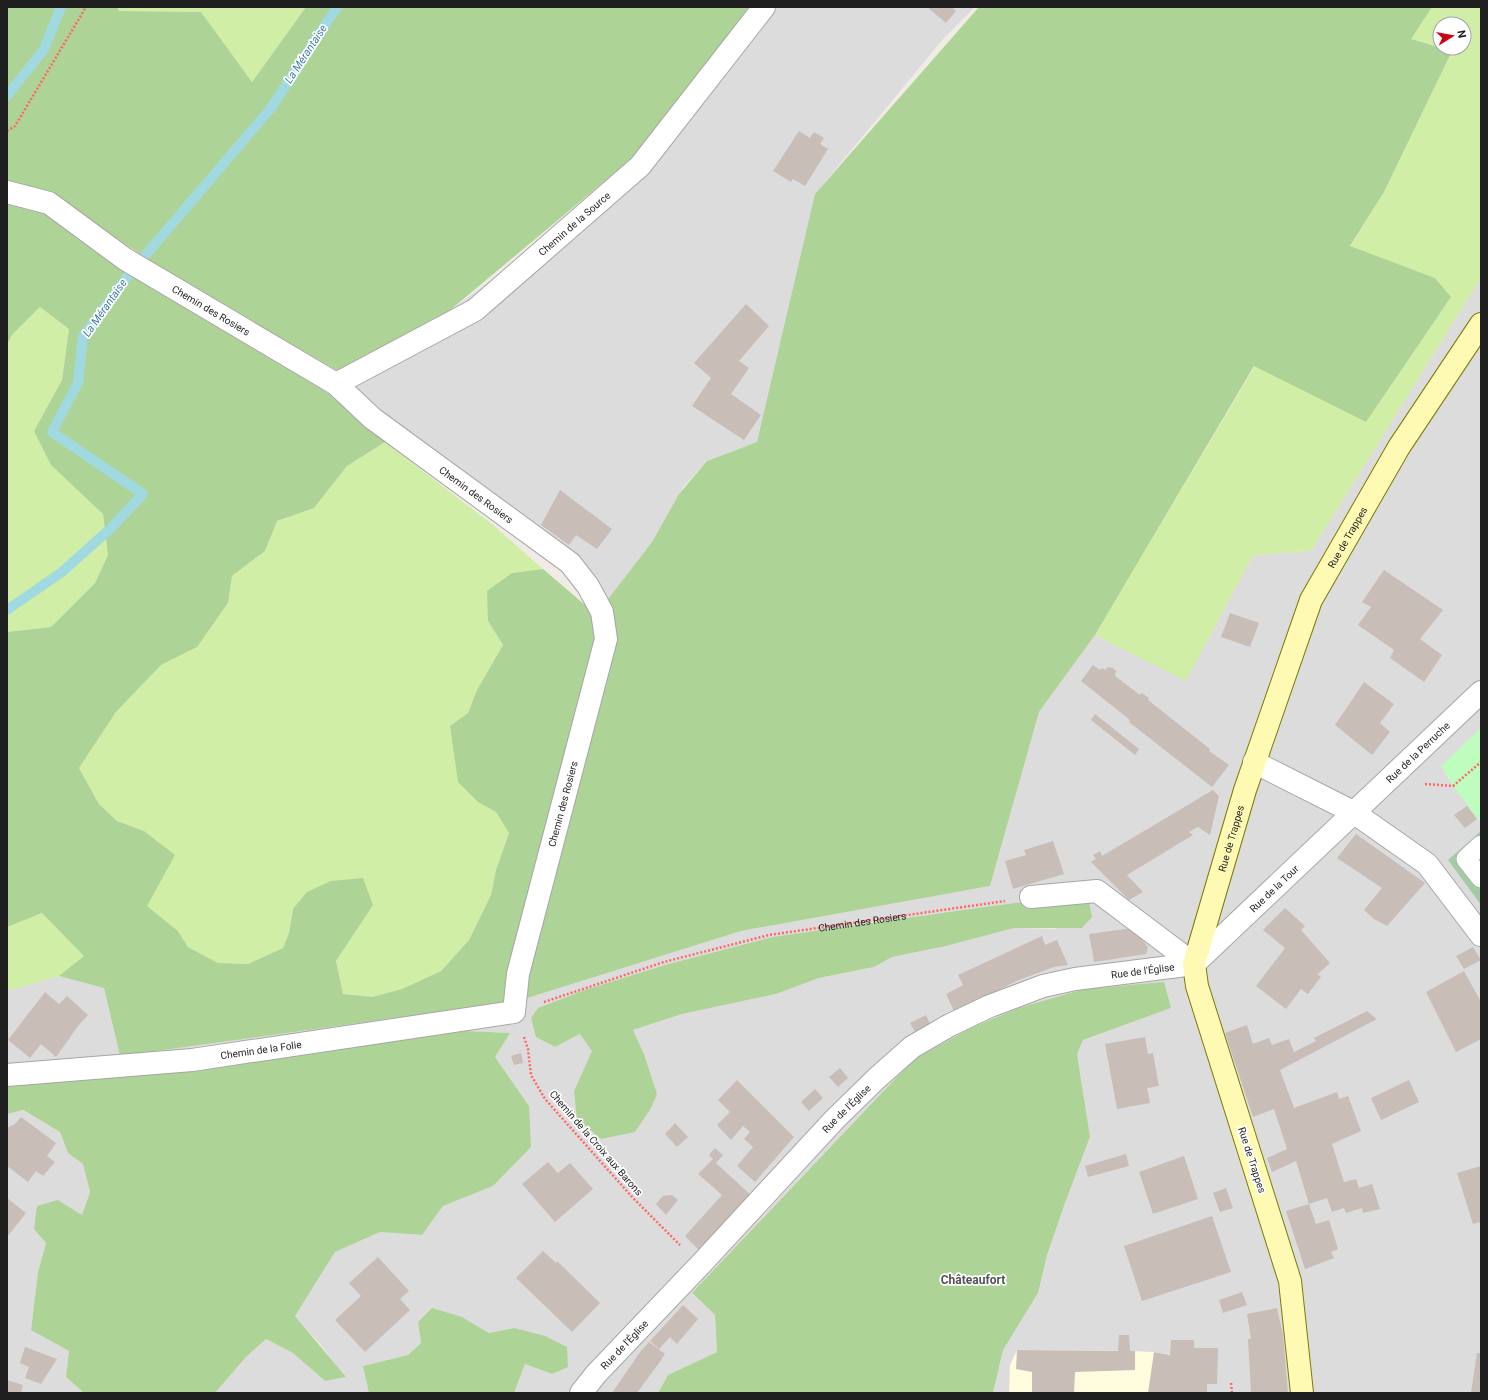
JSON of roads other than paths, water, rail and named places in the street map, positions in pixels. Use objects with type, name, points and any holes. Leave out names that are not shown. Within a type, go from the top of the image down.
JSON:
[{"type":"street","name":"Chemin de la Source","points":[[336,384],[475,310],[640,166],[764,7]]},
{"type":"street","name":"Chemin des Rosiers","points":[[7,192],[49,203],[125,260],[336,384],[372,418],[570,563],[588,586],[602,612],[606,639],[518,974],[514,1012]]},
{"type":"street","name":"Rue de Trappes","points":[[1302,1393],[1290,1281],[1197,986],[1194,964],[1203,929],[1254,762],[1311,600],[1399,447],[1481,324]]},
{"type":"street","name":"Rue de la Perruche","points":[[1353,812],[1481,692]]},
{"type":"street","points":[[1254,762],[1353,812],[1427,864],[1479,926]]},
{"type":"street","name":"Rue de la Tour","points":[[1194,964],[1353,812]]},
{"type":"street","points":[[1031,897],[1097,891],[1194,964]]},
{"type":"street","name":"Rue de l'Église","points":[[582,1393],[596,1374],[700,1265],[835,1119],[877,1078],[912,1047],[976,1012],[1043,986],[1075,979],[1194,964]]},
{"type":"street","name":"Chemin de la Folie","points":[[7,1075],[192,1060],[514,1012]]},
{"type":"lane","points":[[1481,846],[1466,859],[1481,878]]},
{"type":"waterway","name":"La Mérantaise","points":[[7,96],[44,49],[61,7]]},
{"type":"waterway","name":"La Mérantaise","points":[[7,610],[62,572],[111,528],[143,494],[52,432],[78,383],[83,336],[131,272],[271,108],[337,7]]},
{"type":"district","name":"Châteaufort","points":[[973,1280]]}]
